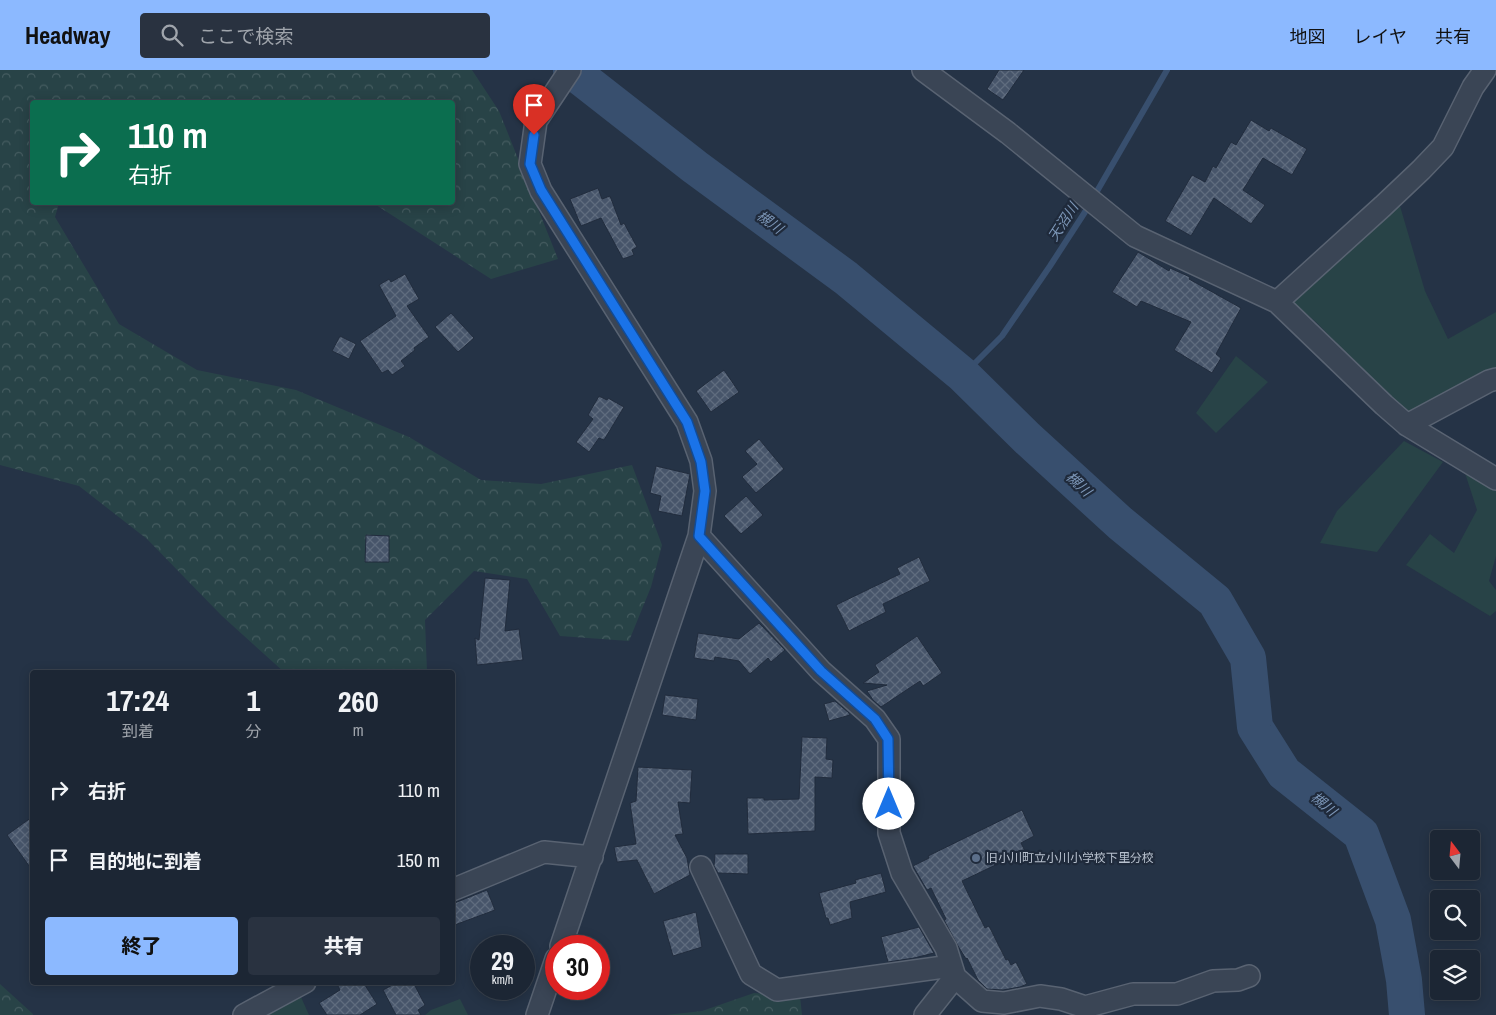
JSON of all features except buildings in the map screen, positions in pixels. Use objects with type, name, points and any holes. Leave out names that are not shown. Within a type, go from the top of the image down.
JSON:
[{"type":"street","points":[[565,935],[699,536],[705,491],[701,462],[687,422],[541,190],[530,164],[536,121],[570,70]]},
{"type":"street","points":[[923,70],[1008,133],[1135,236],[1276,302],[1407,425],[1496,479]]},
{"type":"street","points":[[1276,302],[1383,206],[1438,153],[1443,147],[1473,87],[1485,70]]},
{"type":"street","points":[[1407,425],[1496,379]]},
{"type":"street","points":[[699,536],[821,671],[875,719],[888,739],[889,832],[902,873],[946,948],[953,972],[982,1001],[1004,1003],[1040,996],[1061,999],[1085,1007],[1133,994],[1177,994],[1213,981],[1238,980],[1249,976]]},
{"type":"street","points":[[455,889],[544,852],[592,857]]},
{"type":"street","points":[[701,867],[751,974],[777,990],[953,972]]},
{"type":"street","points":[[925,1015],[953,972]]},
{"type":"street","points":[[244,1015],[299,985]]},
{"type":"street","points":[[537,1015],[545,991]]},
{"type":"green space","points":[[0,70],[472,70],[499,111],[558,259],[491,279],[376,205],[455,205],[455,100],[30,100],[30,205],[58,205],[55,217],[119,324],[197,370],[296,390],[409,437],[481,480],[541,484],[632,465],[662,545],[651,587],[629,641],[560,636],[527,579],[474,571],[425,620],[427,670],[282,670],[222,616],[147,539],[79,486],[0,465]]},
{"type":"green space","points":[[1400,206],[1425,291],[1448,339],[1496,312],[1496,370],[1409,414],[1383,392],[1317,323],[1293,303],[1290,295]]},
{"type":"green space","points":[[1236,356],[1268,382],[1216,433],[1196,413]]},
{"type":"green space","points":[[1404,441],[1443,462],[1377,552],[1320,543],[1337,511]]},
{"type":"green space","points":[[1465,473],[1496,490],[1496,556],[1489,581],[1496,590],[1496,611],[1490,616],[1406,565],[1430,534],[1454,553],[1477,510]]},
{"type":"green space","points":[[0,984],[33,1014],[33,1015],[0,1015]]},
{"type":"green space","points":[[754,993],[800,996],[802,1015],[666,1015],[702,1011]]},
{"type":"green space","points":[[301,997],[309,1015],[265,1015]]},
{"type":"green space","points":[[460,999],[468,1015],[425,1015],[431,1010]]},
{"type":"waterway","name":"槻川","points":[[571,70],[695,167],[846,278],[963,375],[1027,438],[1120,523],[1215,601],[1248,658],[1255,727],[1284,773],[1361,834],[1393,920],[1404,980],[1407,1015]]},
{"type":"waterway","name":"天沼川","points":[[963,375],[1002,336],[1050,266],[1085,212],[1167,70]]},
{"type":"place","name":"旧小川町立小川小学校下里分校","points":[[976,858]]},
{"type":"route","points":[[534,135],[530,164],[541,190],[687,422],[701,462],[705,491],[699,536],[821,671],[875,719],[888,739],[889,804]]}]
